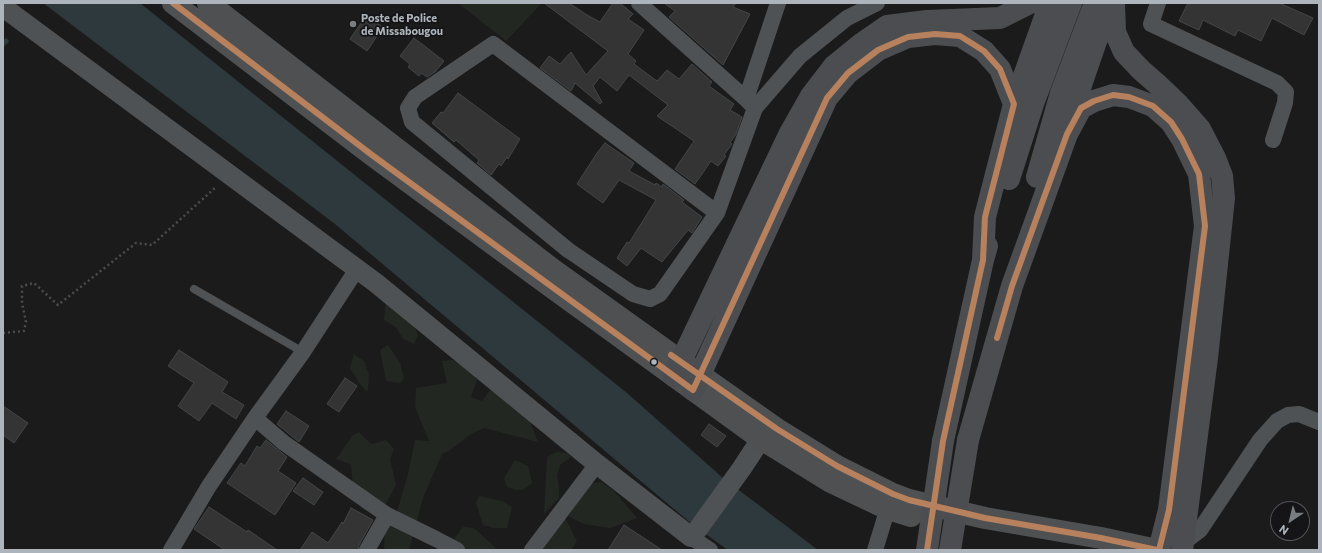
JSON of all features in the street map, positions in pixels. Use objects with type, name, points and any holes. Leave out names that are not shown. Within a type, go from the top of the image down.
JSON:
[{"type":"main road","points":[[173,3],[372,155],[548,275],[766,432],[837,466],[890,501],[940,523],[1083,550]]},
{"type":"main road","points":[[208,3],[548,275]]},
{"type":"main road","points":[[677,369],[789,135],[811,96],[834,66],[861,44],[887,26],[927,21],[1000,18],[1030,3]]},
{"type":"main road","points":[[983,260],[985,217],[1014,104],[1050,3]]},
{"type":"main road","points":[[927,550],[944,441],[983,260],[1034,101],[1071,3]]},
{"type":"main road","points":[[1012,286],[1019,243],[1061,93],[1095,3]]},
{"type":"main road","points":[[950,550],[968,440],[1012,286],[1067,134],[1084,75],[1102,24],[1113,3]]},
{"type":"main road","points":[[1113,3],[1115,32],[1124,52],[1178,104],[1200,129],[1215,158],[1222,176],[1224,198],[1209,342],[1183,546]]},
{"type":"main road","points":[[697,383],[827,98],[848,73],[878,50],[908,37],[935,34],[960,36],[984,51],[1000,69],[1014,104]]},
{"type":"main road","points":[[890,501],[909,500],[984,518],[1101,538],[1158,550],[1169,510],[1205,226],[1199,174],[1182,139],[1171,122],[1153,106],[1129,97],[1113,95],[1094,100],[1082,108],[1067,134]]},
{"type":"street","points":[[639,3],[751,104]]},
{"type":"street","points":[[717,214],[493,44],[415,97],[408,108],[412,122],[568,250],[633,294],[650,299],[660,294],[717,214],[751,104],[778,3]]},
{"type":"street","points":[[751,104],[800,56],[847,18],[876,3]]},
{"type":"street","points":[[1158,3],[1151,24],[1277,83],[1286,92],[1285,103],[1274,140]]},
{"type":"street","points":[[3,7],[357,269],[597,464],[695,533],[709,550]]},
{"type":"street","points":[[548,275],[568,250]]},
{"type":"street","points":[[171,550],[202,496],[255,418],[304,352],[357,269]]},
{"type":"street","points":[[1183,546],[1200,530],[1260,440],[1277,421],[1288,415],[1299,414],[1319,422]]},
{"type":"street","points":[[255,418],[284,443],[386,515],[457,550]]},
{"type":"street","points":[[695,533],[766,432]]},
{"type":"street","points":[[532,550],[597,464]]},
{"type":"street","points":[[875,550],[890,501]]},
{"type":"street","points":[[367,550],[386,515]]},
{"type":"lane","points":[[194,289],[304,352]]},
{"type":"path","points":[[3,333],[24,331],[26,322],[22,303],[22,286],[34,283],[58,305],[136,243],[152,245],[230,174]]},
{"type":"shaded area","points":[[43,3],[140,3],[627,393],[723,478],[818,550],[728,550],[693,525],[335,224]]},
{"type":"shaded area","points":[[458,3],[542,3],[506,41]]},
{"type":"shaded area","points":[[386,298],[414,324],[418,335],[414,344],[403,339],[396,327],[384,320]]},
{"type":"shaded area","points":[[388,345],[400,363],[404,378],[400,383],[386,381],[380,350]]},
{"type":"shaded area","points":[[354,354],[364,361],[369,375],[367,392],[359,383],[350,368]]},
{"type":"shaded area","points":[[452,360],[468,368],[477,380],[471,397],[482,401],[492,388],[529,420],[538,442],[484,428],[471,434],[449,451],[442,454],[423,498],[409,550],[384,550],[385,530],[396,515],[408,474],[415,440],[429,441],[415,407],[416,388],[447,383],[442,361]]},
{"type":"shaded area","points":[[359,432],[371,444],[386,440],[394,449],[390,459],[396,485],[380,515],[362,509],[353,486],[351,464],[336,459],[352,436]]},
{"type":"shaded area","points":[[557,452],[567,453],[571,457],[560,465],[557,475],[559,498],[544,514],[547,457]]},
{"type":"shaded area","points":[[515,460],[528,466],[532,483],[523,490],[516,490],[507,487],[504,478]]},
{"type":"shaded area","points":[[602,482],[615,492],[637,518],[610,528],[584,524],[568,516],[590,483]]},
{"type":"shaded area","points":[[479,496],[502,501],[512,507],[507,528],[493,528],[483,525],[476,503]]},
{"type":"shaded area","points":[[563,514],[577,541],[571,550],[528,550]]},
{"type":"shaded area","points":[[463,527],[474,528],[498,550],[453,550],[453,540]]},
{"type":"building","points":[[544,3],[569,3],[600,22],[613,3],[620,3],[633,14],[628,19],[644,30],[628,54],[636,61],[634,64],[657,81],[667,70],[679,79],[692,64],[712,82],[709,86],[734,104],[730,110],[742,117],[736,134],[730,143],[732,144],[724,155],[726,156],[718,166],[711,161],[695,184],[675,169],[694,141],[657,116],[668,105],[629,75],[617,91],[600,77],[593,86],[602,102],[600,104],[575,83],[571,91],[540,68],[549,56],[560,64],[571,52],[586,75],[608,51]]},
{"type":"building","points":[[664,3],[736,3],[733,7],[750,14],[723,65],[669,17],[675,11]]},
{"type":"building","points":[[1188,3],[1279,3],[1313,18],[1304,35],[1272,18],[1261,41],[1238,30],[1235,36],[1203,20],[1199,30],[1179,21]]},
{"type":"building","points":[[366,16],[383,27],[367,51],[350,39]]},
{"type":"building","points":[[414,38],[444,61],[435,72],[427,77],[421,73],[419,76],[408,67],[410,64],[400,56]]},
{"type":"building","points":[[458,93],[520,139],[508,159],[507,157],[501,166],[499,164],[491,175],[477,163],[479,160],[456,140],[454,142],[432,123],[441,112],[443,113]]},
{"type":"building","points":[[605,143],[634,163],[629,171],[655,185],[656,183],[662,187],[663,184],[684,200],[682,202],[702,217],[692,233],[688,230],[662,262],[641,248],[627,266],[617,258],[627,242],[629,243],[656,200],[619,180],[603,203],[577,184]]},
{"type":"building","points":[[179,350],[228,382],[222,392],[244,405],[236,419],[212,403],[199,421],[178,406],[194,383],[168,366]]},
{"type":"building","points":[[345,378],[357,386],[339,412],[327,404]]},
{"type":"building","points":[[3,406],[28,423],[14,443],[3,435]]},
{"type":"building","points":[[286,411],[309,426],[299,442],[277,424]]},
{"type":"building","points":[[709,424],[726,436],[717,447],[701,435]]},
{"type":"building","points":[[266,440],[287,457],[278,471],[296,483],[275,515],[227,483],[241,463],[245,466],[257,446],[260,448]]},
{"type":"building","points":[[303,478],[323,492],[314,505],[293,491]]},
{"type":"building","points":[[209,507],[247,532],[248,530],[277,550],[225,550],[194,529]]},
{"type":"building","points":[[351,508],[373,520],[359,545],[358,550],[300,550],[312,532],[328,543],[342,522],[343,524]]},
{"type":"building","points":[[624,525],[662,550],[608,550]]},
{"type":"waterway","points":[[3,44],[6,41]]},
{"type":"transit line","points":[[173,3],[372,155],[693,390],[827,98],[848,73],[878,50],[908,37],[935,34],[960,36],[984,51],[1000,69],[1014,104],[985,217],[983,260],[943,441],[927,550]]},
{"type":"transit line","points":[[997,338],[1012,286],[1067,134],[1081,108],[1094,101],[1113,95],[1129,97],[1153,106],[1171,122],[1182,139],[1199,174],[1205,226],[1169,510],[1159,550]]},
{"type":"transit line","points":[[671,355],[777,429],[837,466],[893,494],[909,500],[985,518],[1101,538],[1157,550]]},
{"type":"place","name":"Poste de Police de Missabougou","points":[[353,24]]}]
